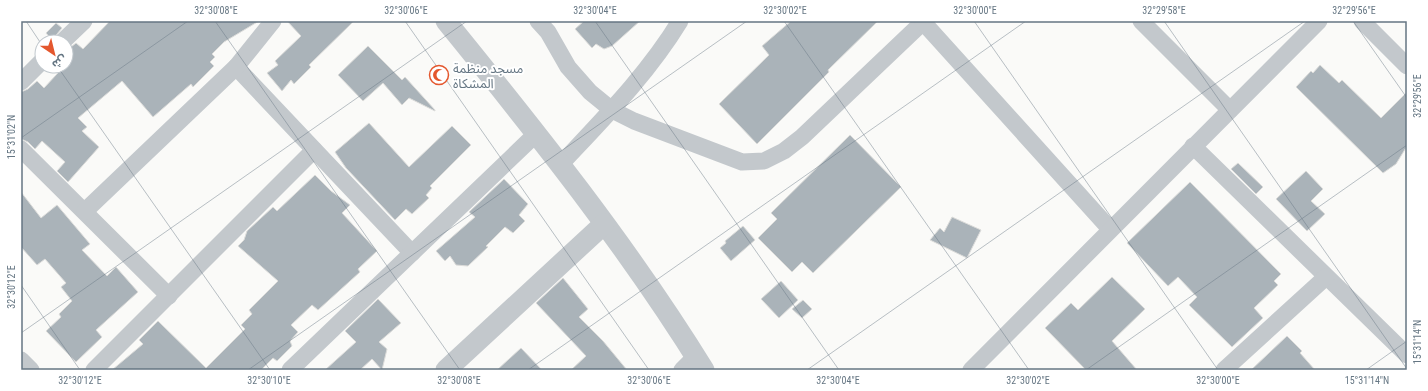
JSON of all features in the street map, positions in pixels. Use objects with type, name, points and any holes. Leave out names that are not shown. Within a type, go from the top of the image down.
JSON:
[{"type":"street","points":[[70,34],[84,21]]},
{"type":"street","points":[[85,211],[236,67],[273,21]]},
{"type":"street","points":[[446,21],[537,133],[634,263],[694,365]]},
{"type":"street","points":[[538,21],[548,32],[556,49],[578,79],[590,92],[612,110],[634,121],[742,162],[764,161],[784,151],[802,137],[923,21],[1110,230]]},
{"type":"street","points":[[560,165],[612,110],[653,63],[680,21]]},
{"type":"street","points":[[1140,21],[1230,110]]},
{"type":"street","points":[[971,370],[1319,21]]},
{"type":"street","points":[[1362,21],[1407,66]]},
{"type":"street","points":[[236,67],[412,253]]},
{"type":"street","points":[[21,82],[34,69]]},
{"type":"street","points":[[290,370],[537,133]]},
{"type":"street","points":[[1193,146],[1407,355]]},
{"type":"street","points":[[21,149],[169,296]]},
{"type":"street","points":[[94,370],[314,150]]},
{"type":"street","points":[[446,370],[604,224]]},
{"type":"street","points":[[1224,370],[1326,277]]},
{"type":"street","points":[[21,360],[31,370]]},
{"type":"building","points":[[110,21],[259,21],[224,42],[212,54],[215,57],[210,62],[214,66],[193,87],[191,84],[153,117],[122,81],[78,118],[87,127],[82,131],[99,147],[68,182],[57,171],[65,162],[42,141],[35,149],[28,142],[21,139],[21,92],[28,89],[37,81],[44,88],[57,74],[74,74],[74,45],[76,43],[83,49]]},
{"type":"building","points":[[287,21],[354,21],[309,65],[311,67],[294,84],[291,80],[282,91],[267,73],[278,65],[275,61],[301,36]]},
{"type":"building","points":[[584,21],[640,21],[612,46],[604,49],[596,44],[592,48],[575,29]]},
{"type":"building","points":[[791,21],[878,21],[828,70],[829,72],[757,144],[719,104],[769,55],[762,46]]},
{"type":"building","points":[[56,23],[62,28],[57,34],[46,33]]},
{"type":"building","points":[[368,46],[402,80],[405,77],[435,111],[409,98],[402,105],[383,83],[363,101],[338,75]]},
{"type":"building","points":[[1320,65],[1339,83],[1342,80],[1381,118],[1407,92],[1407,146],[1396,164],[1383,173],[1296,87],[1311,71],[1313,73]]},
{"type":"building","points":[[369,123],[409,167],[452,126],[471,145],[430,186],[432,188],[426,195],[429,198],[412,214],[406,209],[395,220],[346,168],[335,152]]},
{"type":"building","points":[[850,135],[901,187],[813,273],[802,262],[792,272],[758,238],[777,219],[771,213]]},
{"type":"building","points":[[1238,163],[1263,187],[1256,194],[1231,169]]},
{"type":"building","points":[[1306,171],[1323,189],[1311,201],[1325,214],[1307,231],[1276,199]]},
{"type":"building","points":[[315,175],[331,191],[350,205],[342,213],[377,251],[358,269],[360,272],[318,310],[312,305],[291,325],[298,332],[290,341],[292,346],[277,361],[273,358],[261,370],[112,370],[143,344],[139,340],[158,321],[206,368],[245,329],[241,325],[252,314],[249,310],[278,281],[238,246],[244,240],[247,231],[273,207],[277,211]]},
{"type":"building","points":[[504,179],[528,204],[519,215],[525,221],[513,233],[505,227],[486,246],[488,247],[468,266],[456,265],[450,256],[445,261],[436,251],[475,217],[469,212]]},
{"type":"building","points":[[1190,182],[1281,274],[1274,281],[1278,285],[1254,308],[1263,318],[1232,347],[1189,305],[1197,297],[1178,277],[1168,286],[1127,243]]},
{"type":"building","points":[[21,192],[41,218],[57,205],[90,244],[82,250],[107,276],[116,267],[138,292],[96,330],[102,337],[76,362],[46,331],[61,317],[59,314],[72,301],[61,287],[66,283],[45,259],[37,265],[21,247]]},
{"type":"building","points":[[952,217],[981,230],[967,258],[930,240],[940,228],[944,232]]},
{"type":"building","points":[[743,226],[755,240],[731,261],[720,248],[726,243],[725,241]]},
{"type":"building","points":[[1112,277],[1145,309],[1112,341],[1137,370],[1086,370],[1045,328],[1071,303],[1078,310]]},
{"type":"building","points":[[563,278],[588,309],[579,317],[603,341],[627,370],[571,370],[586,356],[536,303]]},
{"type":"building","points":[[781,281],[798,300],[779,318],[761,299]]},
{"type":"building","points":[[378,299],[401,323],[379,342],[387,349],[382,370],[372,359],[360,370],[325,370],[356,342],[345,331]]},
{"type":"building","points":[[803,300],[812,309],[802,318],[792,309]]},
{"type":"building","points":[[1287,336],[1302,351],[1300,353],[1315,370],[1251,370]]},
{"type":"building","points":[[521,348],[542,370],[497,370]]},
{"type":"place","name":"مسجد منظمة المشكاة","points":[[439,75]]}]
